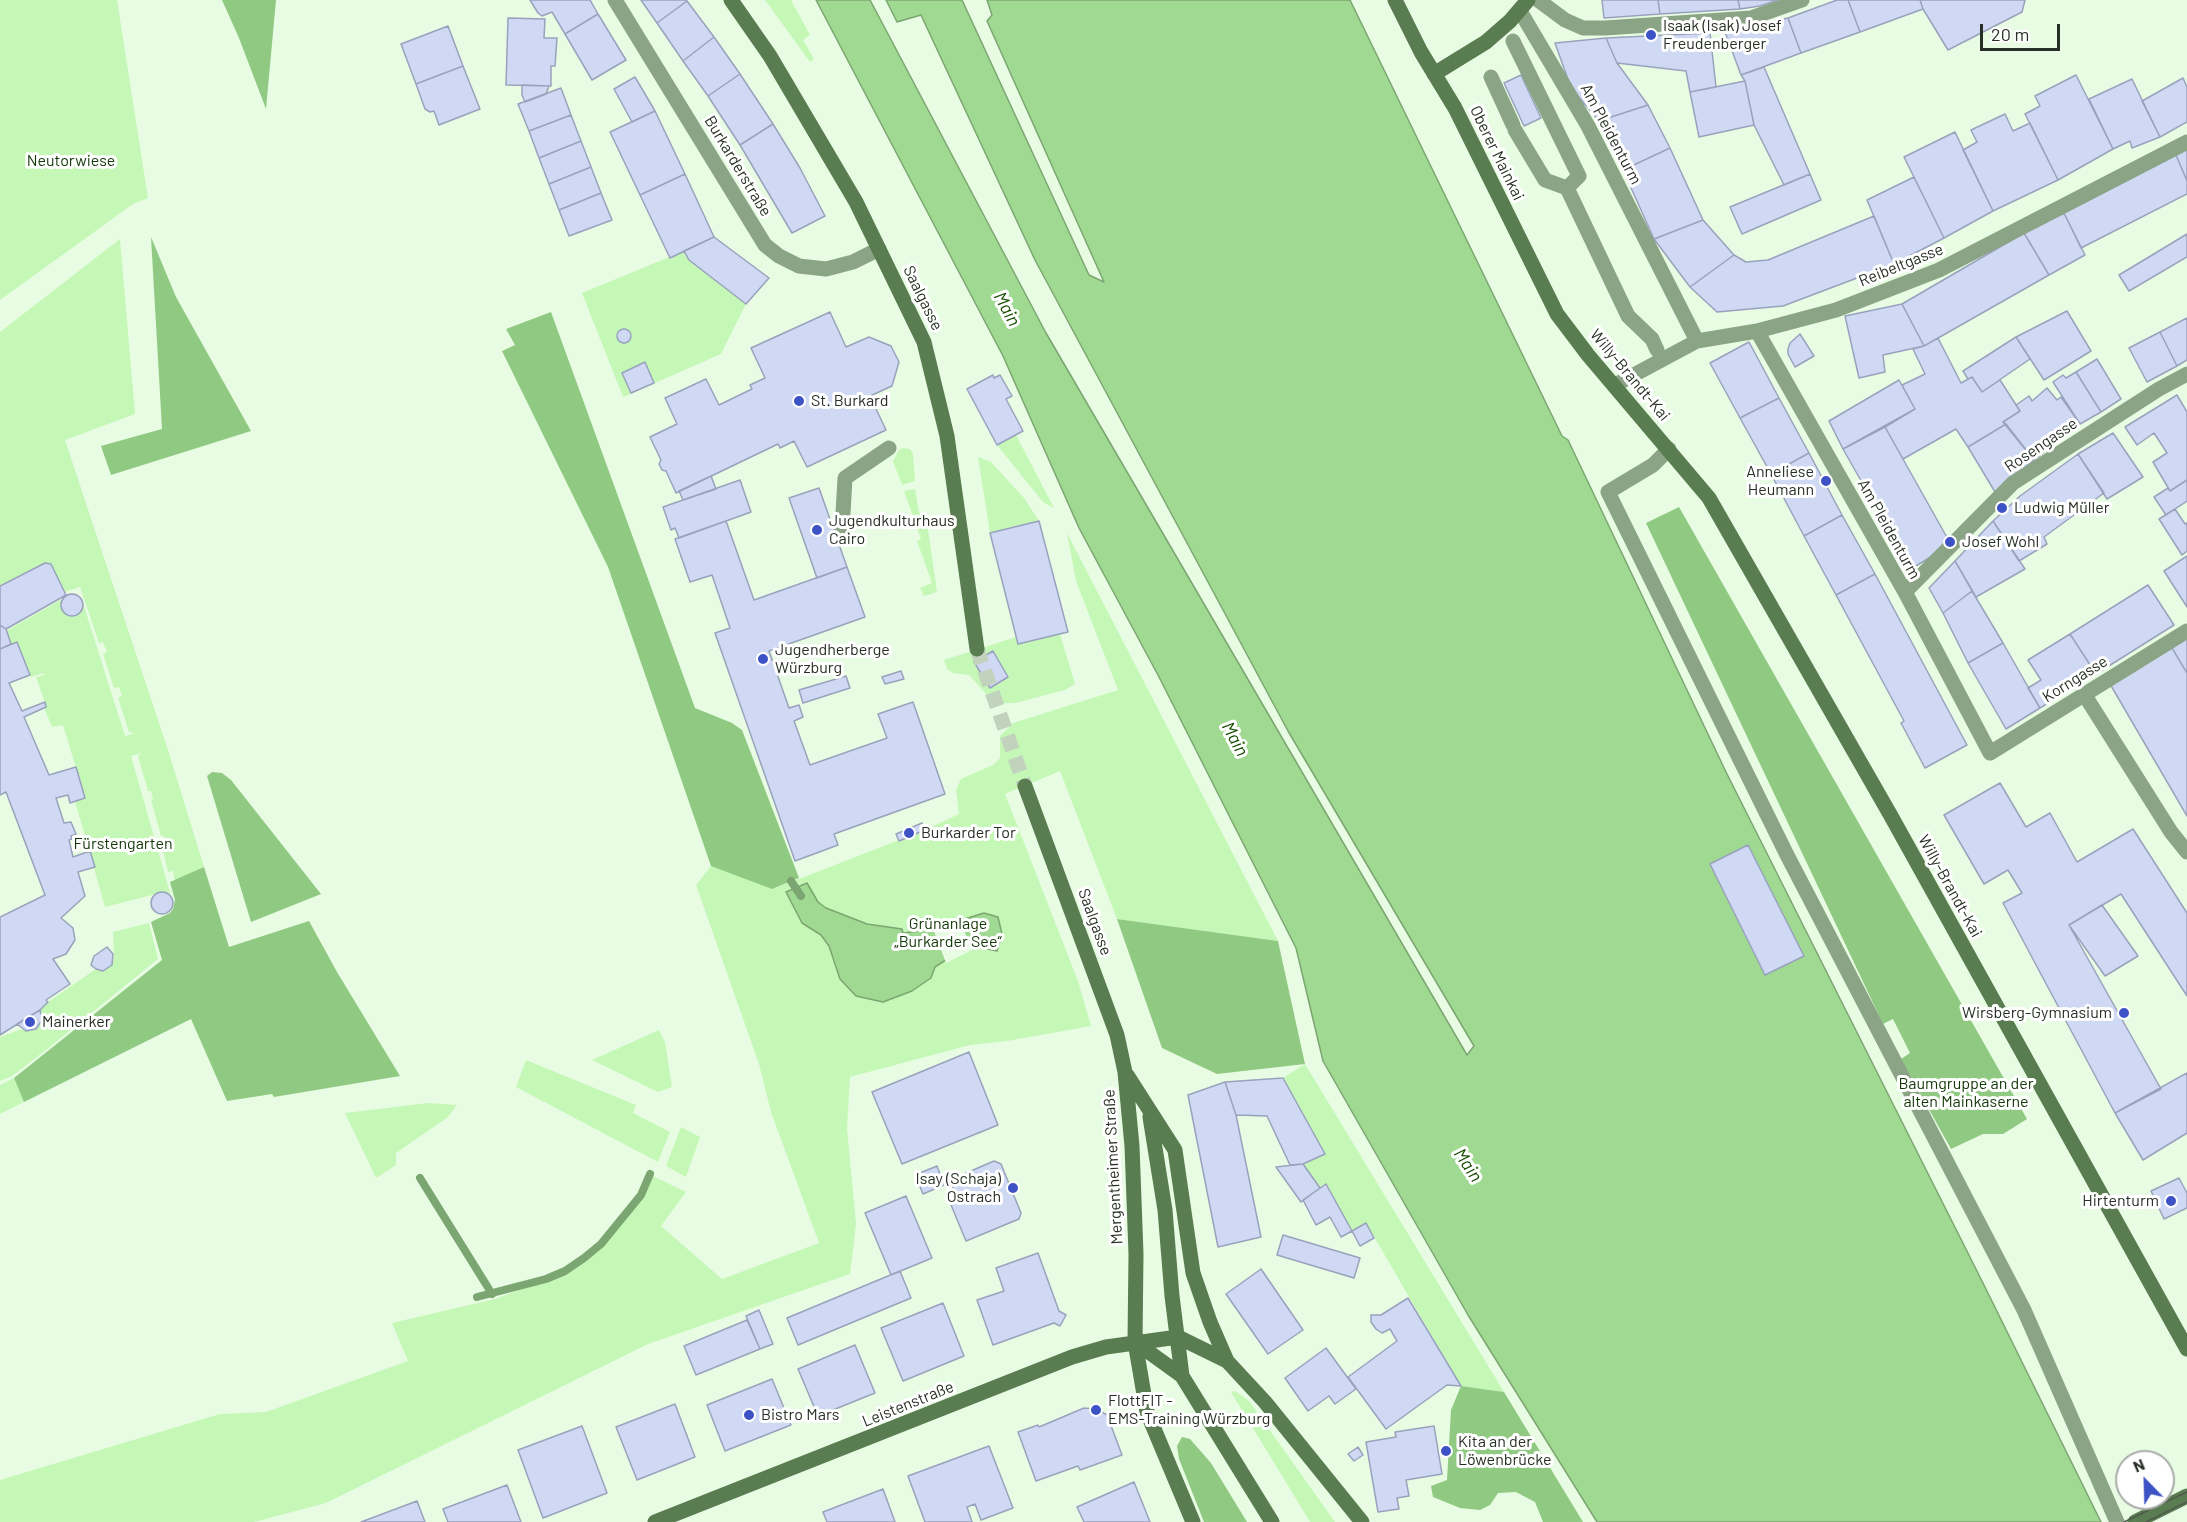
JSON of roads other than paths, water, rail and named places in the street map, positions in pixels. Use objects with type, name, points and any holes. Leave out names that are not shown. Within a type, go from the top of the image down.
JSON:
[{"type":"main road","name":"Saalgasse","points":[[731,0],[780,73],[856,202],[924,342],[948,436],[977,650]]},
{"type":"main road","name":"Oberer Mainkai","points":[[1395,0],[1421,52],[1455,108],[1563,324]]},
{"type":"main road","points":[[1434,74],[1472,52],[1499,31],[1524,5]]},
{"type":"main road","name":"Willy-Brandt-Kai","points":[[1563,324],[1709,498],[1891,816],[2187,1349]]},
{"type":"main road","name":"Saalgasse","points":[[1026,786],[1117,1035],[1125,1072]]},
{"type":"main road","name":"Mergentheimer Straße","points":[[1125,1072],[1150,1112],[1165,1210],[1182,1376]]},
{"type":"main road","name":"Mergentheimer Straße","points":[[1125,1072],[1135,1200],[1135,1342],[1147,1412],[1193,1522]]},
{"type":"main road","points":[[1150,1112],[1175,1150],[1193,1273],[1210,1322],[1227,1361],[1265,1402],[1362,1522]]},
{"type":"main road","points":[[1178,1337],[1227,1361]]},
{"type":"main road","name":"Leistenstraße","points":[[655,1522],[1072,1357],[1106,1347],[1178,1337]]},
{"type":"main road","points":[[1135,1342],[1182,1376],[1272,1522]]},
{"type":"main road","points":[[2135,1522],[2187,1496]]},
{"type":"street","name":"Burkarderstraße","points":[[615,0],[765,244],[779,256],[799,266],[826,269],[853,262],[879,249]]},
{"type":"street","points":[[1538,0],[1565,20],[1583,28],[1751,18],[1802,0]]},
{"type":"street","name":"Am Pleidenturm","points":[[1524,5],[1697,341]]},
{"type":"street","points":[[1513,40],[1580,176],[1567,188]]},
{"type":"street","points":[[1491,77],[1514,128],[1545,180],[1567,188],[1628,316],[1652,339],[1657,350]]},
{"type":"street","name":"Reibeltgasse","points":[[1615,385],[1697,341],[1757,331],[1836,310],[1946,267],[2187,142]]},
{"type":"street","name":"Am Pleidenturm","points":[[1757,331],[1905,592],[1986,746]]},
{"type":"street","name":"Rosengasse","points":[[1905,592],[2013,483],[2159,389],[2187,374]]},
{"type":"street","points":[[842,531],[845,478],[889,448]]},
{"type":"street","points":[[1669,449],[1653,465],[1608,492],[1787,855],[2024,1310],[2117,1522]]},
{"type":"street","name":"Korngasse","points":[[1986,746],[1990,753],[2187,631]]},
{"type":"street","points":[[2085,694],[2171,832],[2187,852]]},
{"type":"water","name":"Main","points":[[816,0],[870,0],[1046,333],[1467,1055],[1474,1046],[1288,731],[1035,260],[921,15],[897,22],[886,0],[962,0],[1089,275],[1104,282],[987,21],[992,15],[987,0],[1350,0],[1562,436],[1568,440],[1726,772],[2101,1522],[1597,1522],[1468,1315],[1323,1061],[1296,948],[1159,677],[1079,528],[1003,356]]},
{"type":"water","points":[[807,883],[818,902],[826,908],[867,924],[902,929],[903,933],[933,929],[984,913],[998,917],[1002,934],[997,951],[973,946],[955,954],[935,967],[931,978],[912,991],[883,1002],[856,996],[840,979],[829,946],[821,935],[802,923],[786,892]]},
{"type":"waterway","points":[[791,881],[801,896]]},
{"type":"waterway","points":[[477,1297],[546,1279],[565,1271],[584,1258],[601,1244],[641,1195],[650,1174]]},
{"type":"waterway","points":[[420,1178],[492,1294]]},
{"type":"tunnel","points":[[977,649],[1025,786]]},
{"type":"tram line","points":[[2124,1522],[2187,1492]]},
{"type":"tram line","points":[[2146,1522],[2187,1502]]},
{"type":"place","name":"Isaak (Isak) Josef Freudenberger","points":[[1651,35]]},
{"type":"place","name":"St. Burkard","points":[[799,401]]},
{"type":"place","name":"Anneliese Heumann","points":[[1826,481]]},
{"type":"place","name":"Ludwig Müller","points":[[2002,508]]},
{"type":"place","name":"Jugendkulturhaus Cairo","points":[[817,530]]},
{"type":"place","name":"Josef Wohl","points":[[1950,542]]},
{"type":"place","name":"Jugendherberge Würzburg","points":[[763,659]]},
{"type":"place","name":"Burkarder Tor","points":[[909,833]]},
{"type":"place","name":"Wirsberg-Gymnasium","points":[[2124,1013]]},
{"type":"place","name":"Mainerker","points":[[30,1022]]},
{"type":"place","name":"Isay (Schaja) Ostrach","points":[[1013,1188]]},
{"type":"place","name":"Hirtenturm","points":[[2171,1201]]},
{"type":"place","name":"FlottFIT - EMS-Training Würzburg","points":[[1096,1410]]},
{"type":"place","name":"Bistro Mars","points":[[749,1415]]},
{"type":"place","name":"Kita an der Löwenbrücke","points":[[1446,1451]]},
{"type":"park label","name":"Neutorwiese","points":[[71,161]]},
{"type":"park label","name":"Fürstengarten","points":[[123,844]]},
{"type":"park label","name":"Grünanlage „Burkarder See“","points":[[948,933]]},
{"type":"park label","name":"Baumgruppe an der alten Mainkaserne","points":[[1966,1093]]}]
